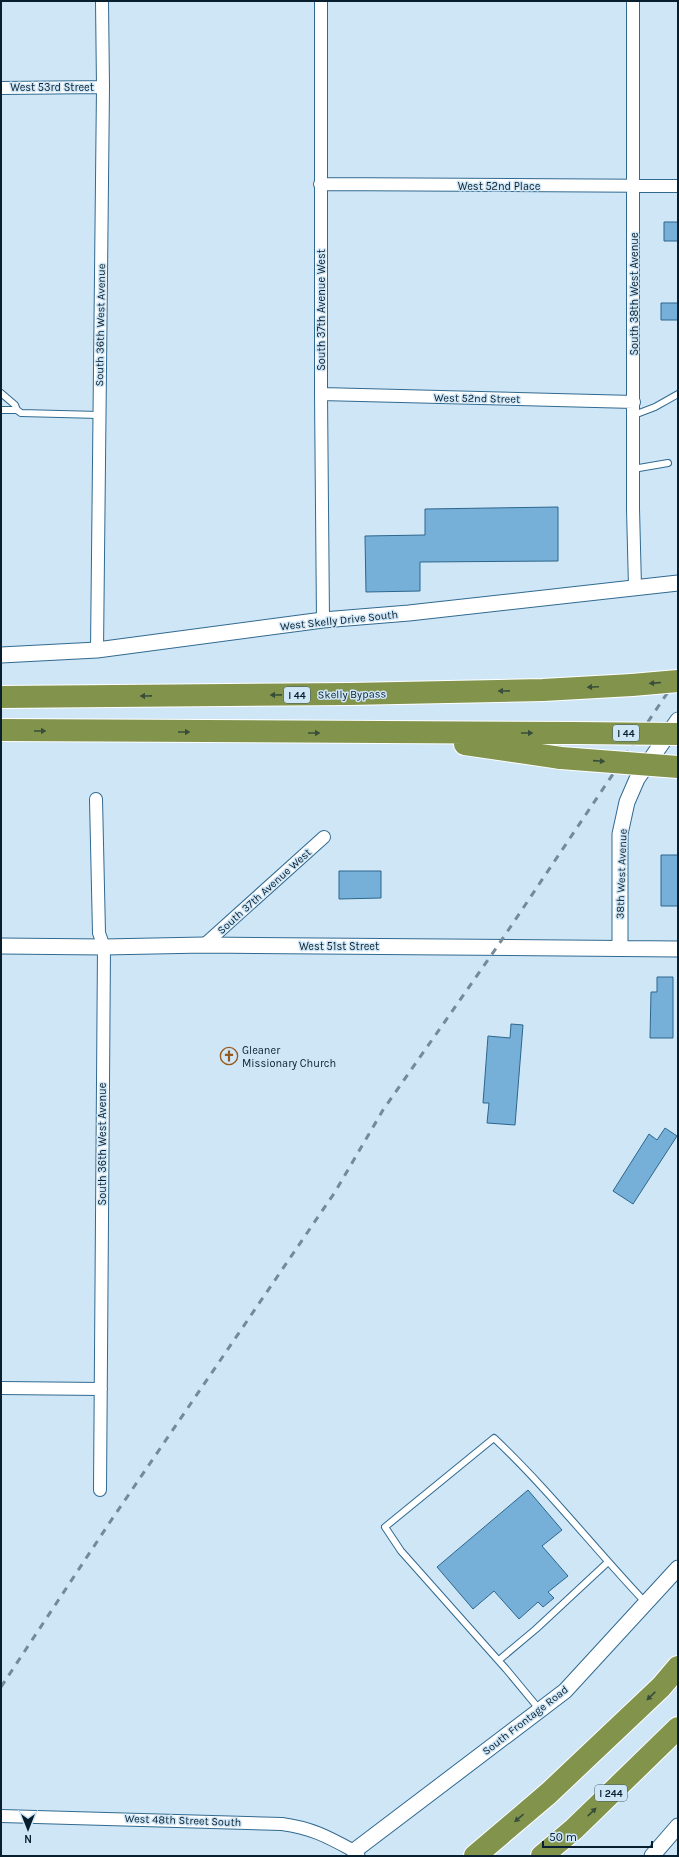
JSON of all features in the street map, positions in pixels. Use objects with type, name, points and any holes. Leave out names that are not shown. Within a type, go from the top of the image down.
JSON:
[{"type":"highway","name":"Skelly Bypass","points":[[1,697],[349,694],[543,690],[678,681]]},
{"type":"highway","name":"I 44","points":[[1,730],[678,734]]},
{"type":"highway","points":[[390,733],[561,758],[678,767]]},
{"type":"highway","points":[[475,1856],[549,1793],[660,1687],[678,1667]]},
{"type":"highway","name":"I 244","points":[[542,1856],[574,1829],[678,1728]]},
{"type":"street","name":"South 36th West Avenue","points":[[97,650],[103,87],[102,1]]},
{"type":"street","name":"South 37th Avenue West","points":[[321,1],[320,184],[323,620]]},
{"type":"street","name":"South 38th West Avenue","points":[[633,1],[634,587]]},
{"type":"street","name":"West 53rd Street","points":[[1,88],[103,87]]},
{"type":"street","name":"West 52nd Place","points":[[320,184],[634,187],[678,186]]},
{"type":"street","name":"West 52nd Street","points":[[321,394],[634,402]]},
{"type":"street","name":"West Skelly Drive South","points":[[1,655],[97,650],[323,620],[409,613],[678,582]]},
{"type":"street","name":"38th West Avenue","points":[[620,947],[620,834],[625,810],[637,779],[678,720]]},
{"type":"street","name":"South 36th West Avenue","points":[[96,799],[99,933],[104,947],[100,1490]]},
{"type":"street","name":"South 37th Avenue West","points":[[204,945],[324,837]]},
{"type":"street","name":"West 51st Street","points":[[1,946],[104,947],[204,945],[620,947],[678,949]]},
{"type":"street","points":[[1,1388],[100,1389]]},
{"type":"street","name":"South Frontage Road","points":[[356,1854],[565,1691],[678,1568]]},
{"type":"street","name":"West 48th Street South","points":[[1,1816],[282,1824],[303,1827],[322,1834],[356,1854]]},
{"type":"street","points":[[653,1855],[678,1826]]},
{"type":"lane","points":[[1,393],[16,404],[17,410]]},
{"type":"lane","points":[[634,415],[655,407],[678,394]]},
{"type":"lane","points":[[1,410],[17,410],[21,413],[99,415]]},
{"type":"lane","points":[[633,469],[668,463]]},
{"type":"lane","points":[[540,1710],[499,1660],[401,1551],[385,1527],[494,1438],[528,1470],[608,1562],[646,1603]]},
{"type":"lane","points":[[499,1660],[536,1629],[608,1562]]},
{"type":"building","points":[[664,222],[678,222],[678,241],[664,241]]},
{"type":"building","points":[[661,303],[678,303],[678,320],[661,320]]},
{"type":"building","points":[[558,507],[558,561],[420,562],[420,591],[366,592],[365,536],[425,535],[425,509]]},
{"type":"building","points":[[661,855],[678,855],[678,906],[661,906]]},
{"type":"building","points":[[339,871],[381,871],[381,898],[339,899]]},
{"type":"building","points":[[657,977],[673,977],[673,1038],[650,1038],[651,992],[657,992]]},
{"type":"building","points":[[511,1024],[523,1025],[515,1125],[487,1123],[489,1103],[483,1103],[488,1036],[510,1038]]},
{"type":"building","points":[[665,1128],[677,1136],[633,1204],[613,1191],[649,1134],[657,1140]]},
{"type":"building","points":[[528,1490],[562,1530],[542,1546],[568,1576],[548,1592],[554,1598],[543,1607],[538,1602],[519,1619],[494,1591],[473,1609],[437,1567]]},
{"type":"railway","points":[[1,1687],[110,1522],[335,1192],[383,1110],[497,947],[678,677]]},
{"type":"place","name":"Gleaner Missionary Church","points":[[229,1056]]}]
